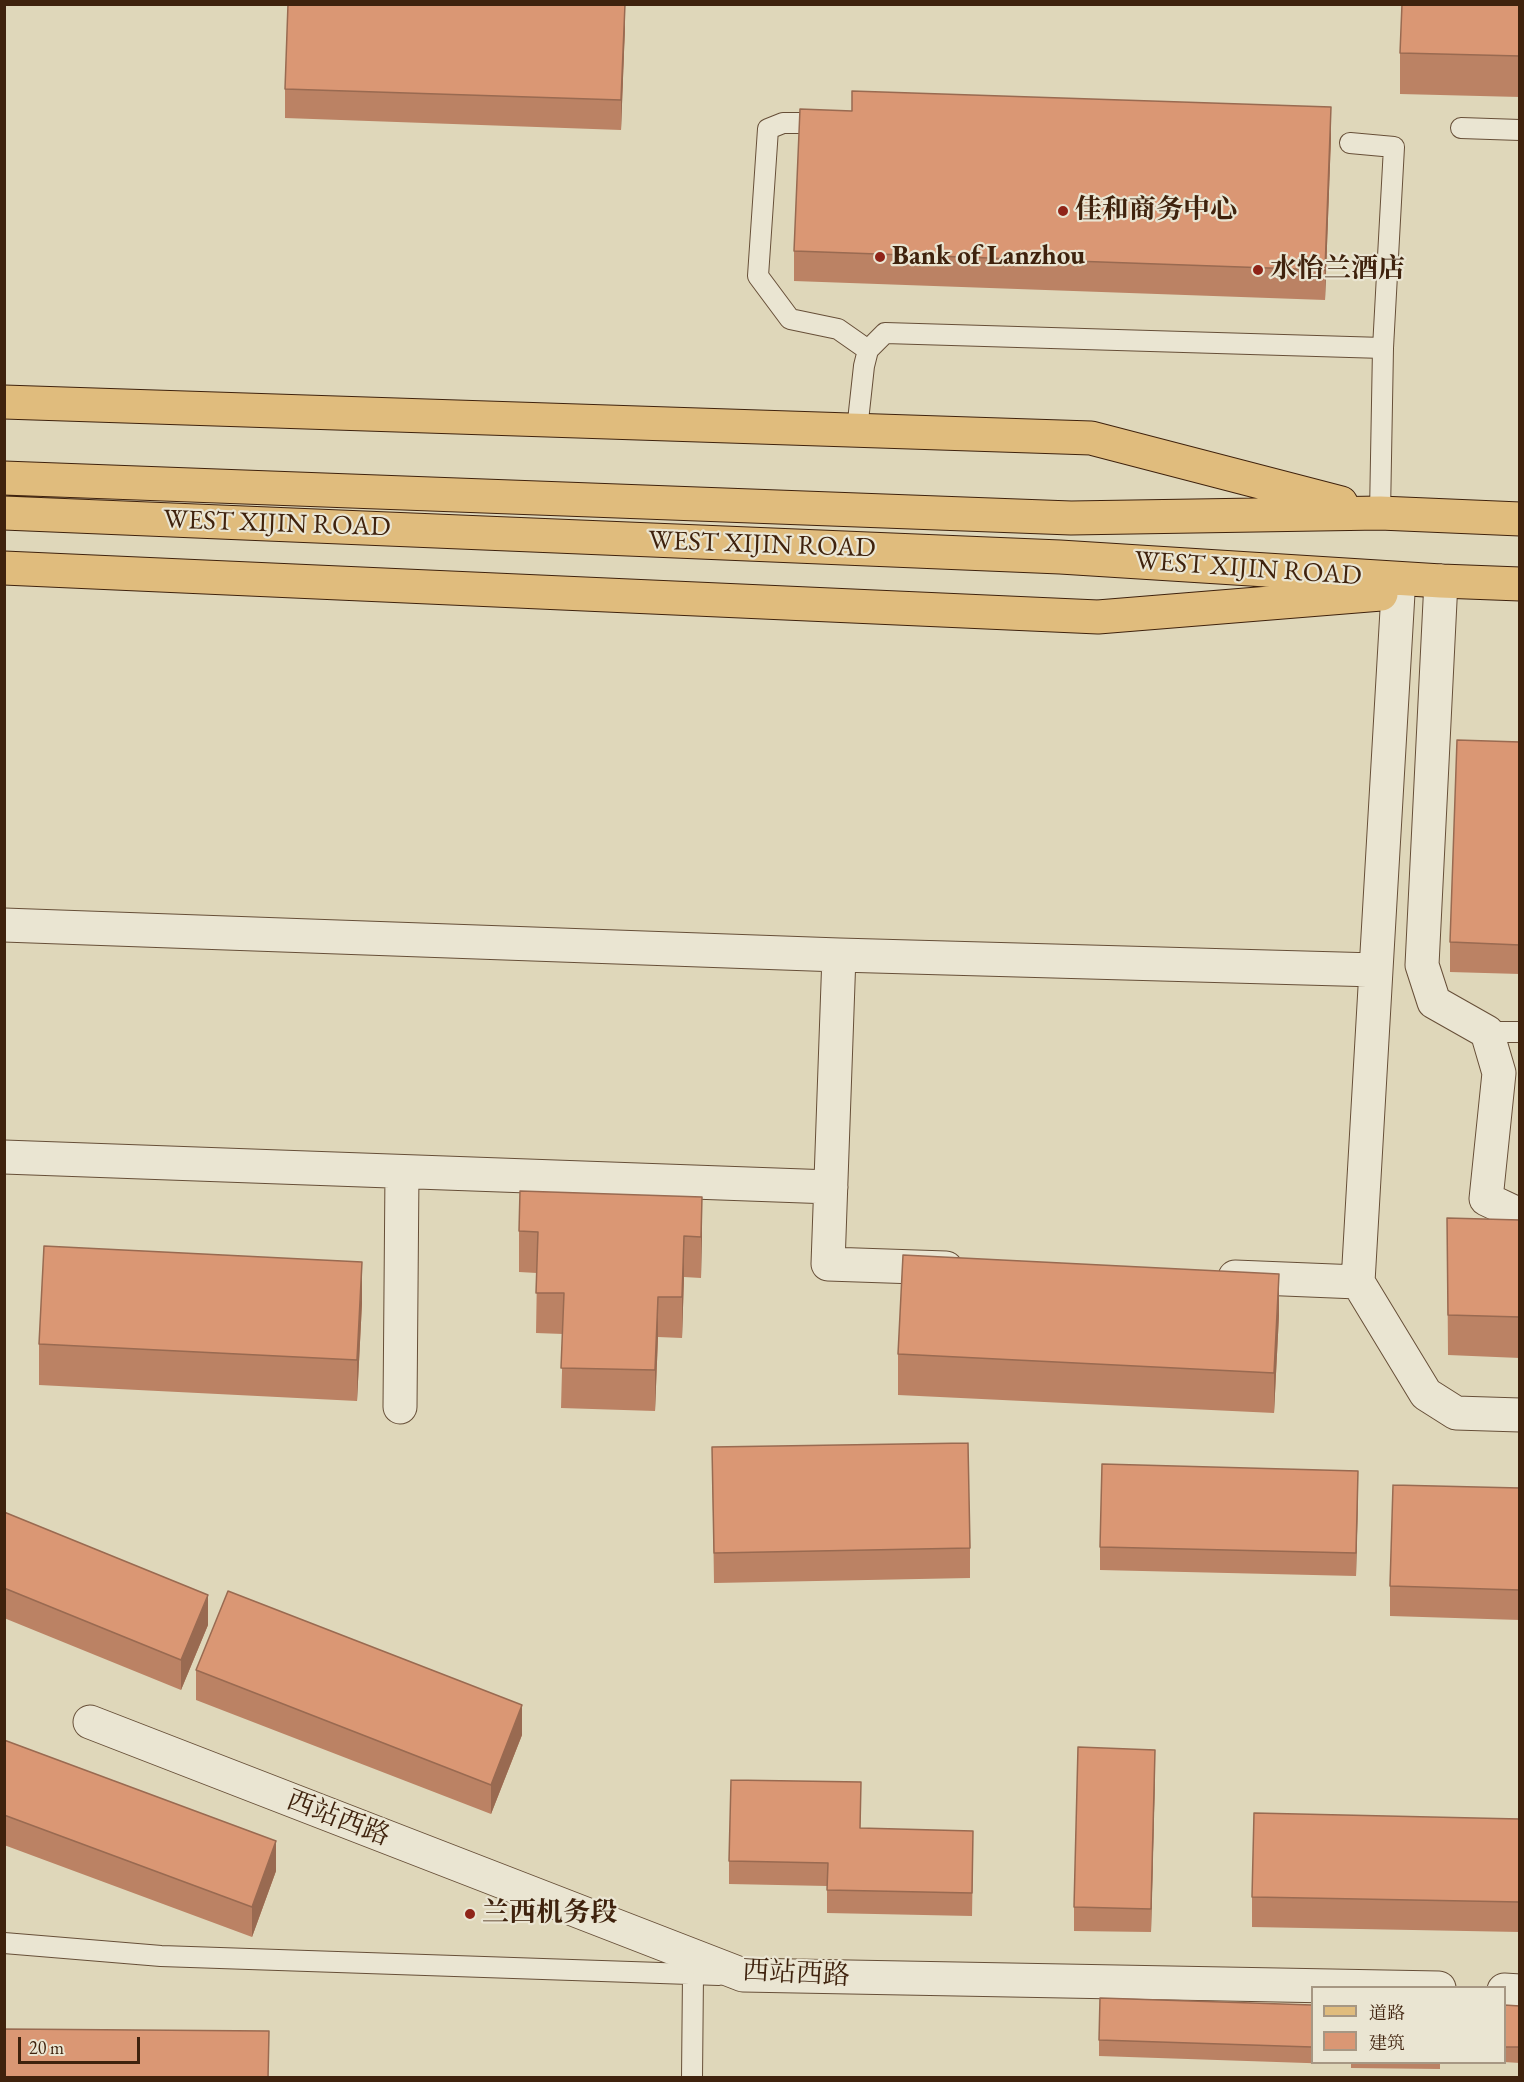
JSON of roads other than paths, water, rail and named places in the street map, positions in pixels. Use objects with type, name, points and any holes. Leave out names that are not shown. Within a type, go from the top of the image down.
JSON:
[{"type":"main road","points":[[4,402],[1091,438],[1380,513]]},
{"type":"main road","name":"WEST XIJIN ROAD","points":[[4,478],[1071,518],[1380,513],[1520,519]]},
{"type":"main road","name":"WEST XIJIN ROAD","points":[[4,513],[1060,557],[1520,584]]},
{"type":"main road","points":[[4,567],[1098,617],[1398,593],[1441,581]]},
{"type":"street","points":[[1441,581],[1422,965],[1434,1002],[1487,1032],[1498,1073],[1486,1199],[1520,1215]]},
{"type":"street","points":[[1398,593],[1358,1282],[1426,1394],[1456,1413],[1520,1415]]},
{"type":"street","points":[[4,925],[839,955],[1376,970]]},
{"type":"street","points":[[839,955],[828,1264],[981,1269]]},
{"type":"street","points":[[4,1157],[831,1187]]},
{"type":"street","points":[[400,1407],[402,1172]]},
{"type":"street","points":[[1204,1276],[1358,1282]]},
{"type":"street","name":"西站西路","points":[[90,1722],[742,1975],[1332,1986]]},
{"type":"lane","points":[[817,123],[783,123],[768,129],[758,276],[790,319],[838,329],[868,350]]},
{"type":"lane","points":[[1461,128],[1520,130]]},
{"type":"lane","points":[[1350,143],[1394,147],[1383,348],[1380,513]]},
{"type":"lane","points":[[857,430],[868,350],[885,333],[1383,348]]},
{"type":"lane","points":[[1487,1032],[1520,1032]]},
{"type":"lane","points":[[4,1943],[161,1956],[742,1975]]},
{"type":"lane","points":[[692,2078],[693,1974]]},
{"type":"place","name":"佳和商务中心","points":[[1063,211]]},
{"type":"place","name":"Bank of Lanzhou","points":[[880,257]]},
{"type":"place","name":"水怡兰酒店","points":[[1258,270]]},
{"type":"place","name":"兰西机务段","points":[[470,1914]]}]
